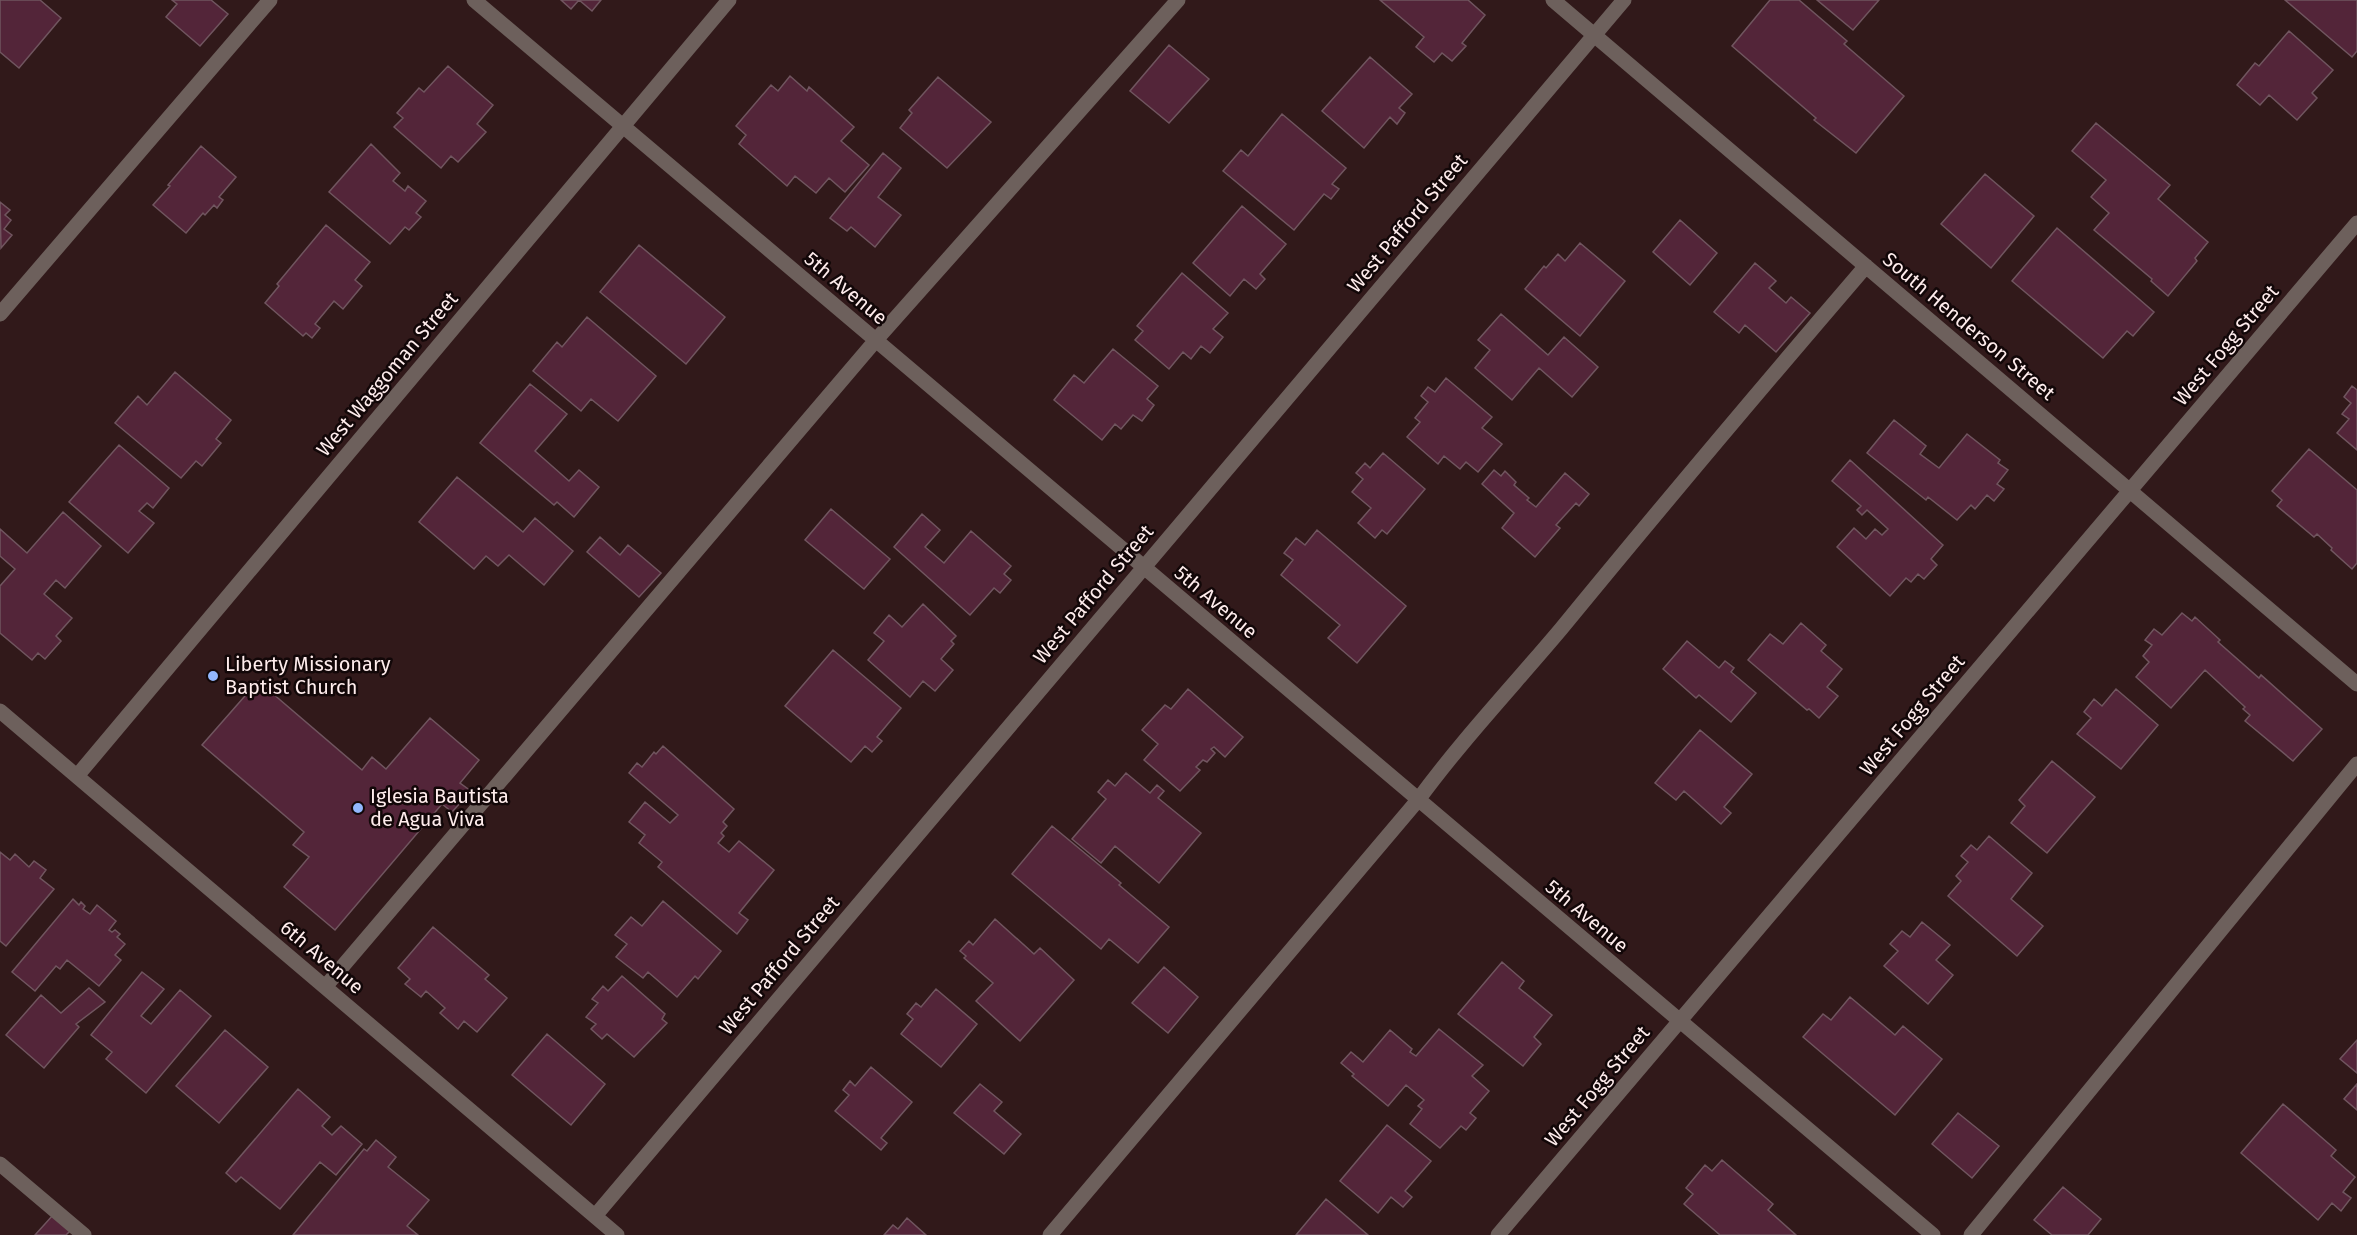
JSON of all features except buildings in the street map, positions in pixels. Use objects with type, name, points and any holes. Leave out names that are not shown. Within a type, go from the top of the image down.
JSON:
[{"type":"street","points":[[0,314],[270,0]]},
{"type":"street","name":"5th Avenue","points":[[474,0],[1933,1235]]},
{"type":"street","name":"West Waggoman Street","points":[[77,776],[729,0]]},
{"type":"street","points":[[325,987],[876,340],[1178,0]]},
{"type":"street","name":"South Henderson Street","points":[[1553,0],[2357,684]]},
{"type":"street","name":"West Pafford Street","points":[[595,1216],[1624,0]]},
{"type":"street","name":"West Fogg Street","points":[[1498,1235],[2357,223]]},
{"type":"street","points":[[1050,1235],[1418,800],[1450,755],[1560,630],[1642,528],[1866,266]]},
{"type":"street","name":"6th Avenue","points":[[0,711],[617,1235]]},
{"type":"street","points":[[1971,1235],[2357,764]]},
{"type":"street","points":[[0,1164],[84,1235]]},
{"type":"place","name":"Liberty Missionary Baptist Church","points":[[213,676]]},
{"type":"place","name":"Iglesia Bautista de Agua Viva","points":[[358,808]]}]
